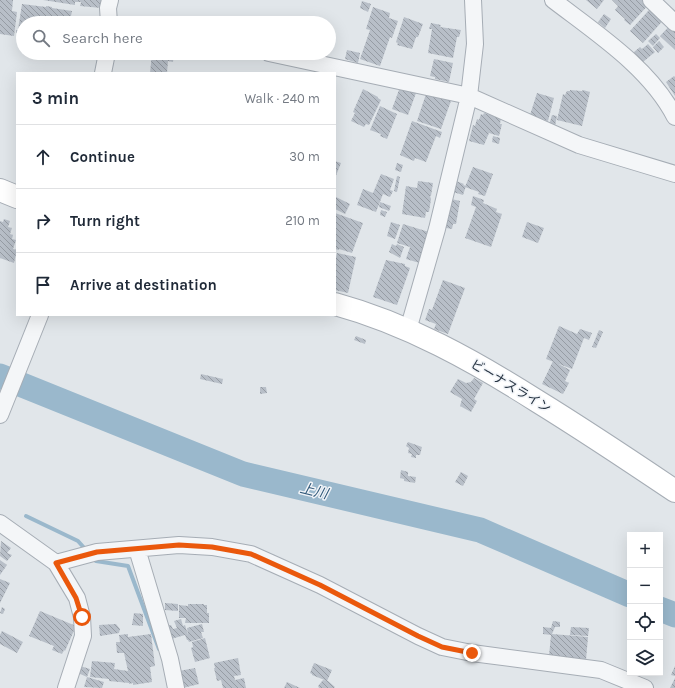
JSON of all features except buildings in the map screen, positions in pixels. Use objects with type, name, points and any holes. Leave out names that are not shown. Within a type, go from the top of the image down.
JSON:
[{"type":"main road","points":[[0,190],[16,197]]},
{"type":"main road","name":"ビーナスライン","points":[[336,304],[408,330],[498,376],[586,431],[675,491]]},
{"type":"street","points":[[109,16],[108,8],[110,0]]},
{"type":"street","points":[[408,330],[437,229],[469,96],[475,44],[473,0]]},
{"type":"street","points":[[553,0],[615,47],[649,80],[667,102],[675,117]]},
{"type":"street","points":[[651,0],[675,23]]},
{"type":"street","points":[[103,72],[106,60]]},
{"type":"street","points":[[302,60],[469,96],[579,145],[675,174]]},
{"type":"street","points":[[3,409],[40,316]]},
{"type":"street","points":[[0,523],[56,563],[76,598],[82,617],[83,636],[66,688]]},
{"type":"street","points":[[56,563],[97,552],[179,545],[212,547],[251,554],[320,585],[442,647],[487,655],[600,670],[645,688]]},
{"type":"street","points":[[137,549],[170,659],[176,688]]},
{"type":"waterway","name":"上川","points":[[0,376],[243,474],[480,530],[627,594]]},
{"type":"waterway","points":[[26,516],[78,541],[86,550]]},
{"type":"waterway","points":[[92,557],[96,561],[128,566],[159,649]]},
{"type":"waterway","name":"上川","points":[[663,610],[675,615]]},
{"type":"route","points":[[82,617],[76,598],[56,563],[97,552],[179,545],[212,547],[251,554],[320,585],[442,647],[472,653]]}]
